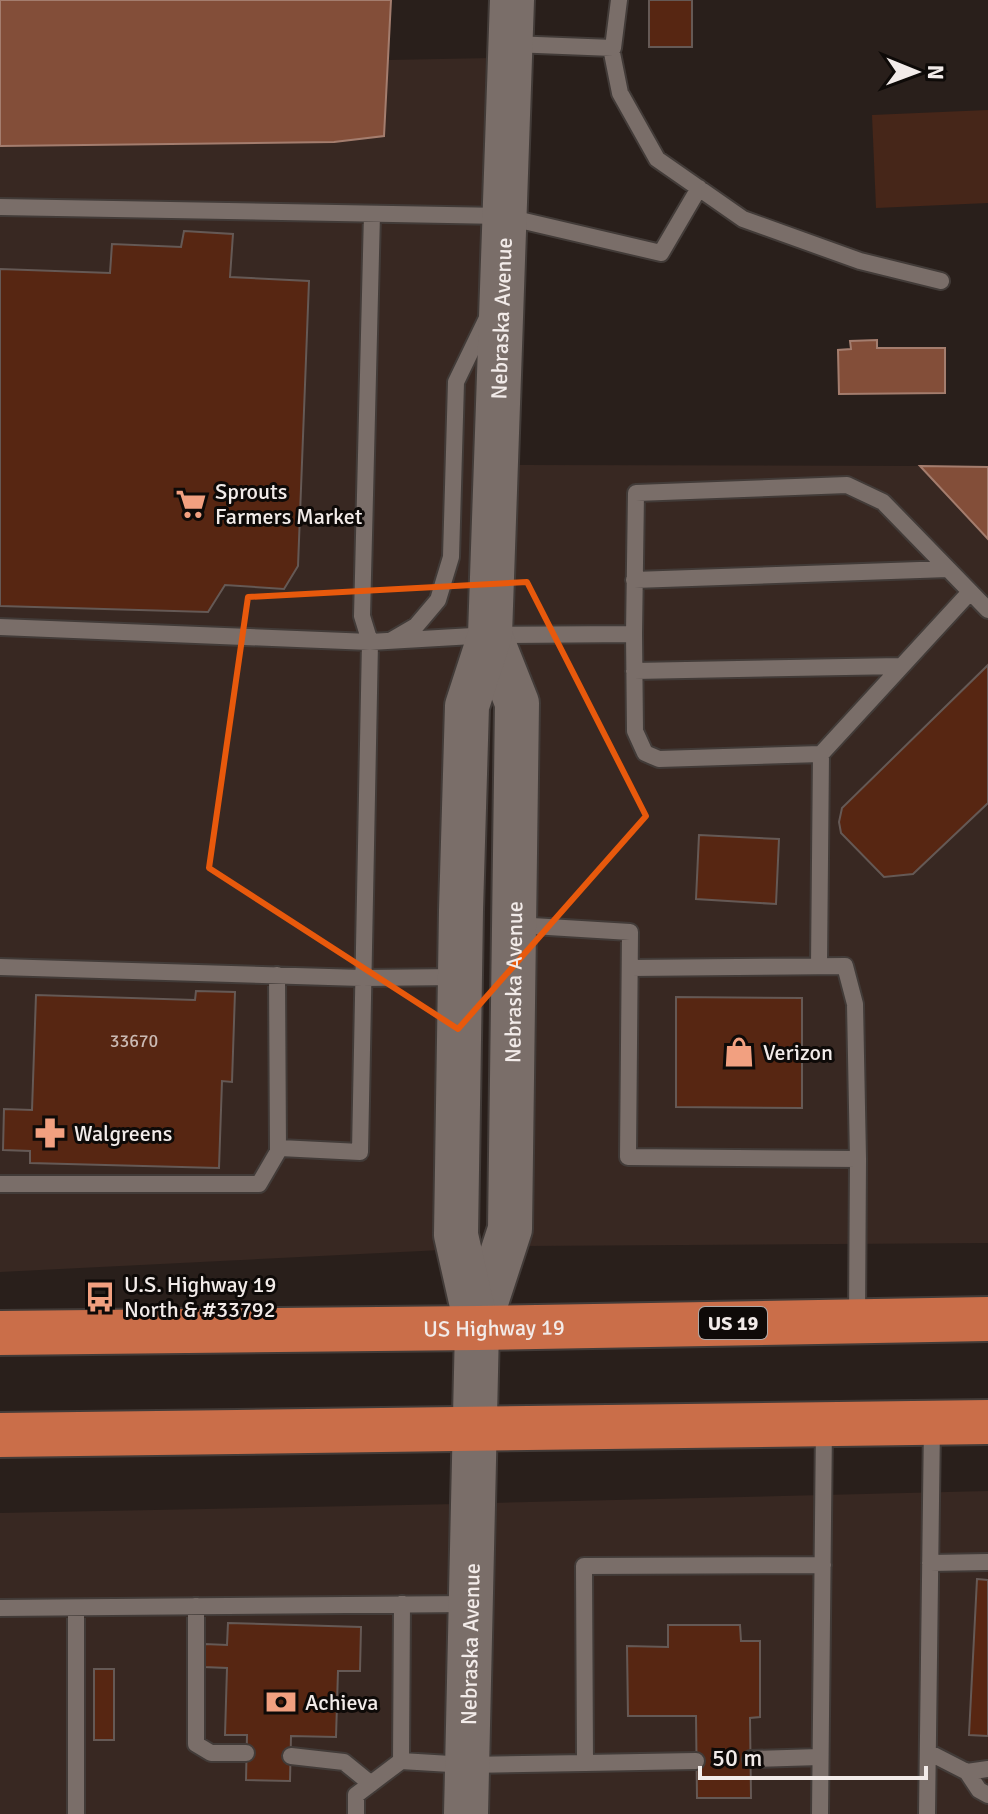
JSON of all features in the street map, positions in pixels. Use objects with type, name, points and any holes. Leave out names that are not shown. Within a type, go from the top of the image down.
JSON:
[{"type":"highway","name":"US Highway 19","points":[[0,1333],[988,1319]]},
{"type":"highway","points":[[0,1435],[988,1422]]},
{"type":"main road","name":"Nebraska Avenue","points":[[466,1814],[477,1328],[456,1235],[459,977],[467,706],[490,635],[512,0]]},
{"type":"main road","name":"Nebraska Avenue","points":[[477,1328],[510,1229],[517,703],[490,635]]},
{"type":"lane","points":[[619,0],[611,48],[620,93],[657,159],[743,219],[860,261],[941,281]]},
{"type":"lane","points":[[510,44],[611,48]]},
{"type":"lane","points":[[0,207],[503,216],[661,253],[699,188]]},
{"type":"lane","points":[[0,1184],[259,1184],[280,1148],[360,1152],[370,642],[362,616],[372,214]]},
{"type":"lane","points":[[390,641],[416,626],[438,600],[451,557],[456,382],[500,291]]},
{"type":"lane","points":[[821,754],[659,759],[645,753],[635,731],[636,493],[847,485],[883,502],[988,610]]},
{"type":"lane","points":[[634,580],[948,569]]},
{"type":"lane","points":[[819,966],[821,754],[970,592]]},
{"type":"lane","points":[[0,627],[370,642],[490,635],[634,634]]},
{"type":"lane","points":[[634,671],[901,666]]},
{"type":"lane","points":[[514,925],[630,932],[628,1157],[858,1159]]},
{"type":"lane","points":[[630,968],[845,966],[855,1004],[857,1321]]},
{"type":"lane","points":[[0,967],[362,978],[459,977]]},
{"type":"lane","points":[[277,975],[278,1151]]},
{"type":"lane","points":[[927,1814],[932,1422]]},
{"type":"lane","points":[[820,1814],[824,1423]]},
{"type":"lane","points":[[930,1563],[988,1562]]},
{"type":"lane","points":[[585,1763],[584,1566],[823,1565]]},
{"type":"lane","points":[[401,1761],[402,1604]]},
{"type":"lane","points":[[0,1608],[472,1604]]},
{"type":"lane","points":[[196,1606],[196,1744],[211,1753],[246,1753]]},
{"type":"lane","points":[[76,1608],[76,1814]]},
{"type":"lane","points":[[928,1752],[967,1772],[979,1790],[988,1795]]},
{"type":"lane","points":[[291,1756],[344,1762],[371,1784]]},
{"type":"lane","points":[[751,1759],[820,1757]]},
{"type":"lane","points":[[356,1814],[356,1795],[401,1761],[467,1765],[696,1761]]},
{"type":"lane","points":[[967,1772],[988,1769]]},
{"type":"highlighted area","points":[[527,582],[646,816],[458,1029],[209,868],[248,597]]},
{"type":"shaded area","points":[[0,0],[391,0],[384,136],[334,142],[0,146]]},
{"type":"shaded area","points":[[492,58],[473,624],[468,626],[472,635],[442,1250],[0,1272],[0,146],[334,142],[384,135],[388,60]]},
{"type":"shaded area","points":[[988,110],[988,203],[876,208],[872,115]]},
{"type":"shaded area","points":[[877,340],[877,348],[945,348],[945,393],[839,394],[838,350],[851,349],[850,341]]},
{"type":"shaded area","points":[[517,465],[920,466],[988,539],[988,1243],[523,1246],[509,635]]},
{"type":"shaded area","points":[[920,466],[988,467],[988,539]]},
{"type":"shaded area","points":[[988,1491],[988,1814],[484,1814],[492,1503]]},
{"type":"shaded area","points":[[457,1504],[448,1814],[0,1814],[0,1513]]},
{"type":"building","points":[[649,0],[692,0],[692,47],[649,47]]},
{"type":"building","points":[[184,231],[233,234],[230,277],[309,281],[298,566],[284,589],[225,585],[208,612],[0,606],[0,269],[110,273],[112,244],[181,247]]},
{"type":"building","points":[[988,665],[988,803],[913,874],[884,877],[841,833],[839,822],[842,808]]},
{"type":"building","points":[[699,835],[779,839],[776,904],[696,899]]},
{"type":"building","name":"Walgreens","points":[[196,991],[235,992],[232,1082],[222,1081],[219,1168],[30,1163],[30,1151],[3,1150],[4,1109],[32,1110],[36,995],[195,1000]]},
{"type":"building","name":"Verizon","points":[[676,997],[802,998],[802,1108],[676,1107]]},
{"type":"building","points":[[977,1579],[988,1580],[988,1736],[969,1735]]},
{"type":"building","name":"Achieva","points":[[228,1623],[361,1627],[360,1671],[338,1671],[336,1737],[291,1736],[290,1781],[246,1780],[247,1735],[225,1735],[227,1668],[204,1667],[205,1644],[227,1645]]},
{"type":"building","points":[[668,1625],[740,1625],[741,1641],[760,1641],[760,1717],[750,1718],[751,1798],[697,1798],[696,1716],[628,1716],[627,1646],[668,1647]]},
{"type":"building","points":[[94,1669],[114,1669],[114,1740],[94,1740]]},
{"type":"place","name":"Sprouts Farmers Market","points":[[191,504]]},
{"type":"place","name":"Verizon","points":[[739,1052]]},
{"type":"place","name":"Walgreens","points":[[50,1133]]},
{"type":"place","name":"U.S. Highway 19 North & #33792","points":[[100,1297]]},
{"type":"place","name":"Achieva","points":[[281,1702]]}]
